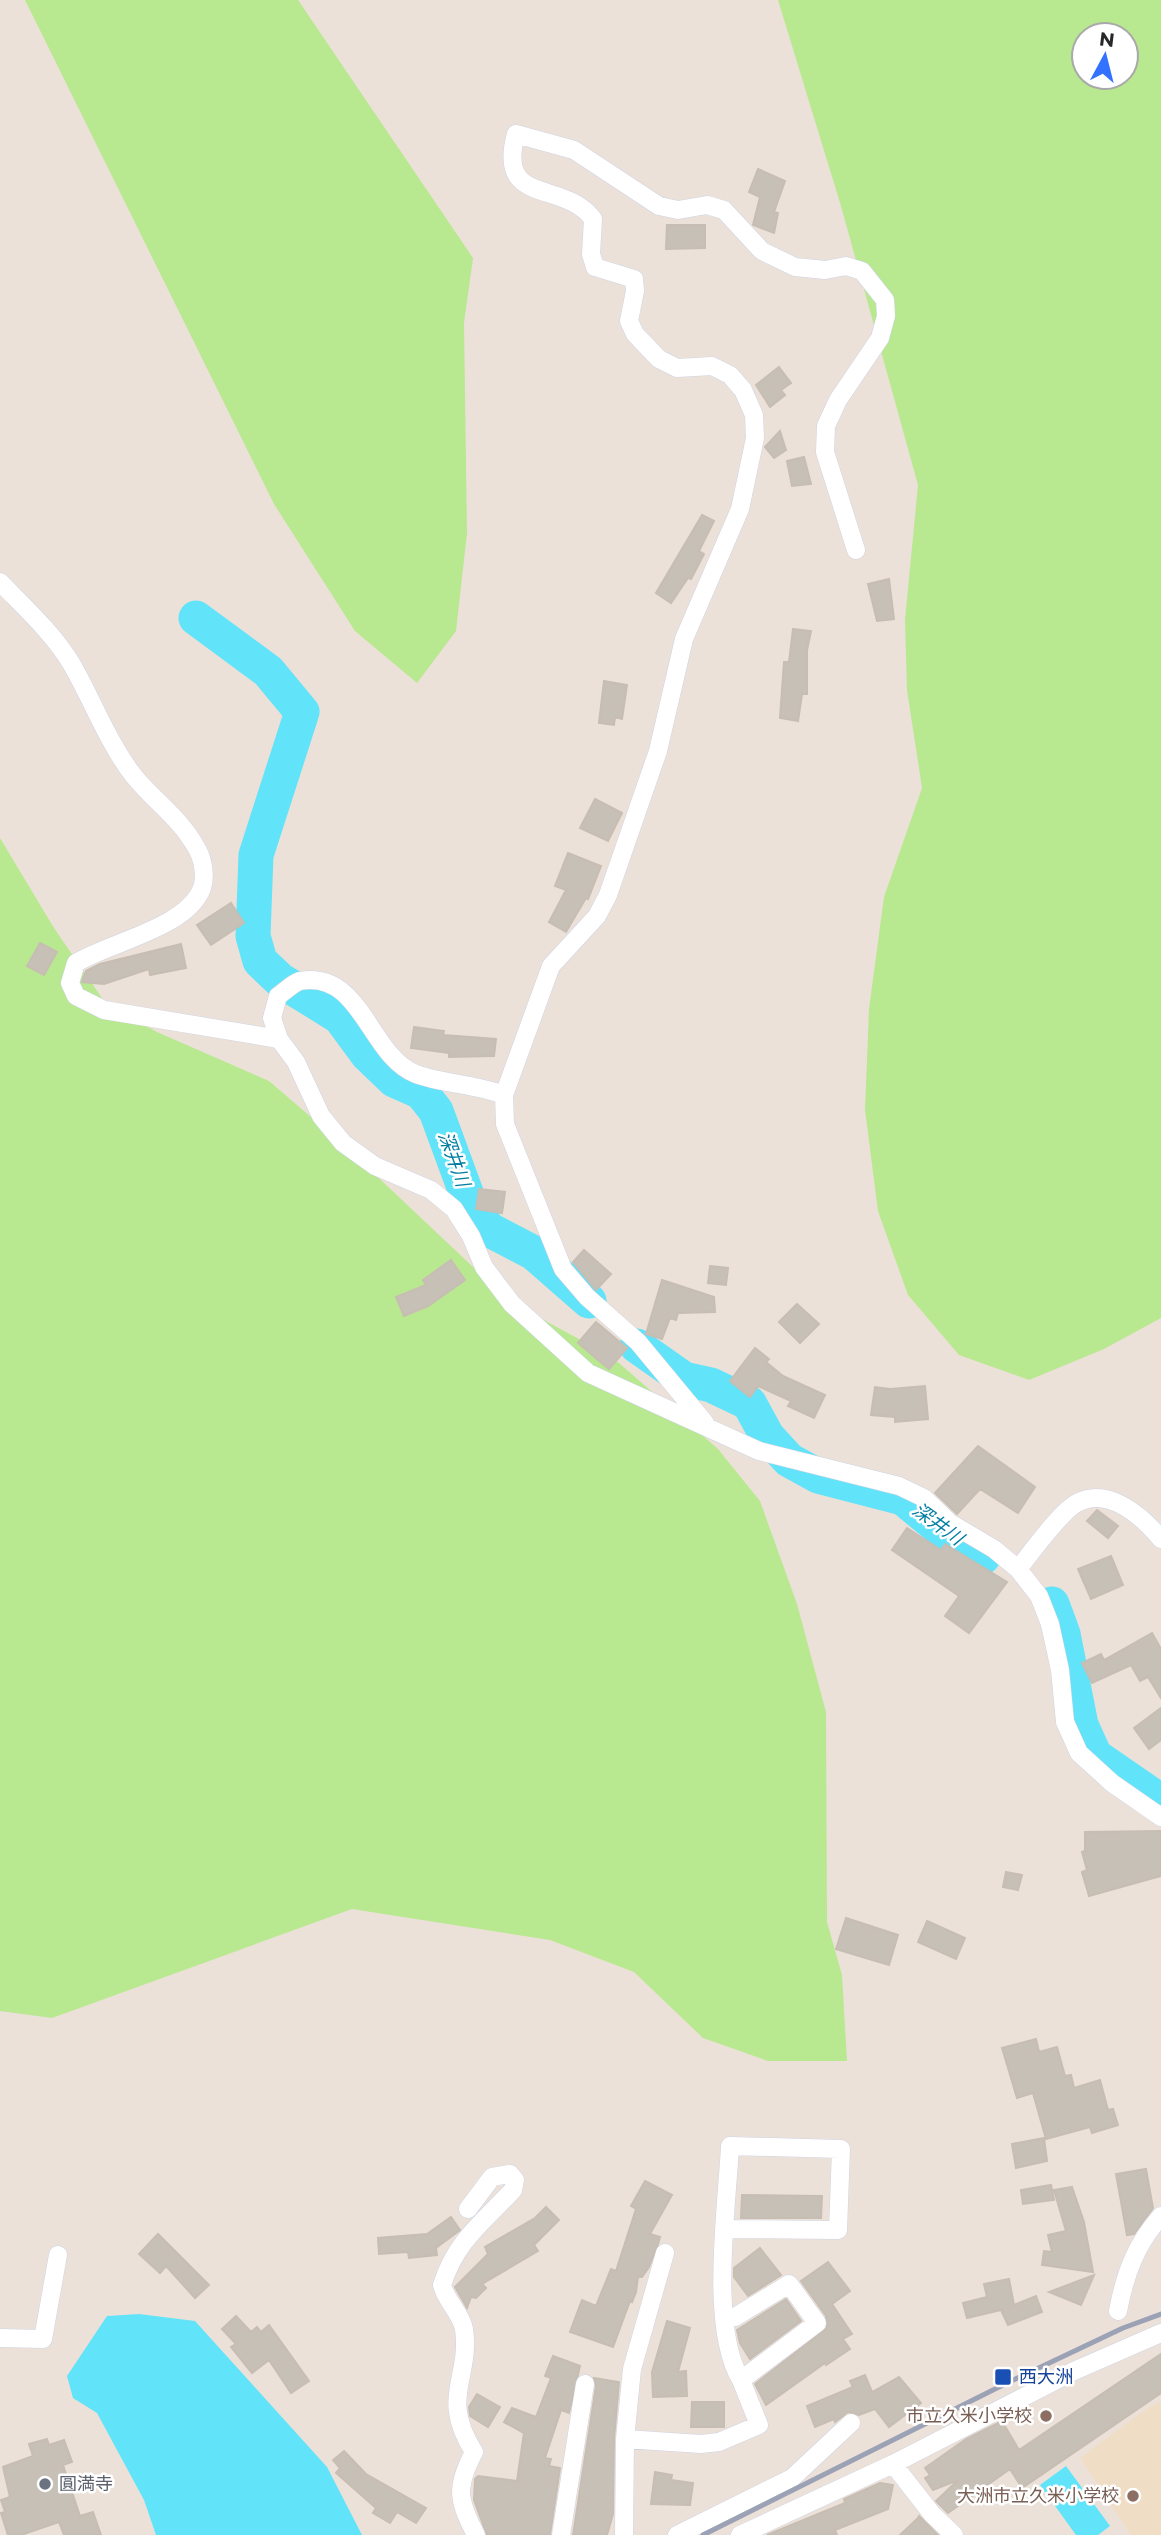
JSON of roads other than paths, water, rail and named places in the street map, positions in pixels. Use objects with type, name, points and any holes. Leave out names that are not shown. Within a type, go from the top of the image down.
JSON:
[{"type":"street","points":[[708,1426],[638,1342],[587,1297],[562,1269],[505,1124],[504,1095],[551,966],[597,916],[608,895],[658,751],[684,639],[740,509],[755,438],[754,415],[743,390],[730,375],[712,366],[677,368],[659,359],[635,334],[629,321],[635,291],[634,279],[595,267],[591,254],[593,219],[584,206],[525,187],[513,172],[511,153],[516,134],[574,150],[659,206],[678,210],[707,205],[724,210],[762,251],[795,267],[825,270],[846,266],[862,271],[885,300],[886,316],[880,338],[838,400],[825,426],[825,452],[856,550]]},
{"type":"street","points":[[0,582],[69,660],[133,775],[183,826],[198,849],[204,867],[202,888],[188,909],[152,930],[98,950],[76,963],[70,984],[76,996],[104,1010],[279,1039]]},
{"type":"street","points":[[504,1095],[480,1086],[414,1073],[388,1054],[360,1009],[343,993],[323,983],[299,981],[278,996],[272,1018],[279,1039],[296,1062],[321,1116],[343,1143],[375,1166],[431,1189],[454,1209],[471,1236],[484,1267],[512,1304],[588,1373],[759,1451],[899,1486],[924,1498],[950,1523],[994,1549],[1018,1569],[1039,1596],[1050,1624],[1060,1670],[1065,1722],[1079,1753],[1112,1783],[1161,1817]]},
{"type":"street","points":[[1018,1569],[1076,1503],[1096,1498],[1119,1502],[1161,1539]]},
{"type":"street","points":[[625,2439],[710,2443],[759,2425],[732,2364],[722,2281],[725,2229],[730,2146],[841,2149],[838,2230],[725,2229]]},
{"type":"street","points":[[468,2209],[492,2177],[510,2174],[515,2180],[513,2190],[457,2249],[450,2260],[442,2285],[464,2327],[455,2398],[465,2438],[474,2452],[459,2489],[462,2510],[476,2535]]},
{"type":"street","points":[[1118,2311],[1127,2271],[1140,2243],[1161,2216]]},
{"type":"street","points":[[624,2535],[625,2439],[632,2369],[665,2253]]},
{"type":"street","points":[[0,2338],[43,2339],[58,2255]]},
{"type":"street","points":[[726,2318],[735,2317],[789,2284],[817,2323],[741,2380]]},
{"type":"street","points":[[740,2535],[894,2464],[1074,2371],[1161,2333]]},
{"type":"street","points":[[561,2535],[585,2384]]},
{"type":"street","points":[[677,2535],[792,2478],[850,2423]]},
{"type":"street","points":[[894,2464],[932,2514],[954,2535]]},
{"type":"water","points":[[139,2314],[195,2321],[327,2467],[362,2535],[156,2535],[144,2500],[97,2413],[73,2398],[67,2376],[107,2316]]},
{"type":"water","points":[[1066,2466],[1110,2526],[1098,2535],[1076,2535],[1040,2485]]},
{"type":"waterway","name":"深井川","points":[[196,618],[268,671],[302,712],[256,855],[253,936],[260,961],[280,980],[340,1017],[368,1055],[394,1080],[421,1092],[436,1111],[468,1198],[488,1229],[534,1253],[589,1301]]},
{"type":"waterway","name":"深井川","points":[[637,1346],[684,1379],[711,1385],[749,1403],[767,1436],[789,1460],[818,1476],[903,1498],[943,1531],[983,1557]]},
{"type":"waterway","name":"深井川","points":[[1052,1604],[1063,1634],[1081,1725],[1095,1756],[1159,1800]]},
{"type":"railway","points":[[703,2535],[1007,2383],[1123,2328],[1161,2314]]},
{"type":"place","name":"西大洲","points":[[1003,2377]]},
{"type":"place","name":"市立久米小学校","points":[[1046,2416]]},
{"type":"place","name":"圓満寺","points":[[45,2484]]},
{"type":"place","name":"大洲市立久米小学校","points":[[1133,2496]]}]
